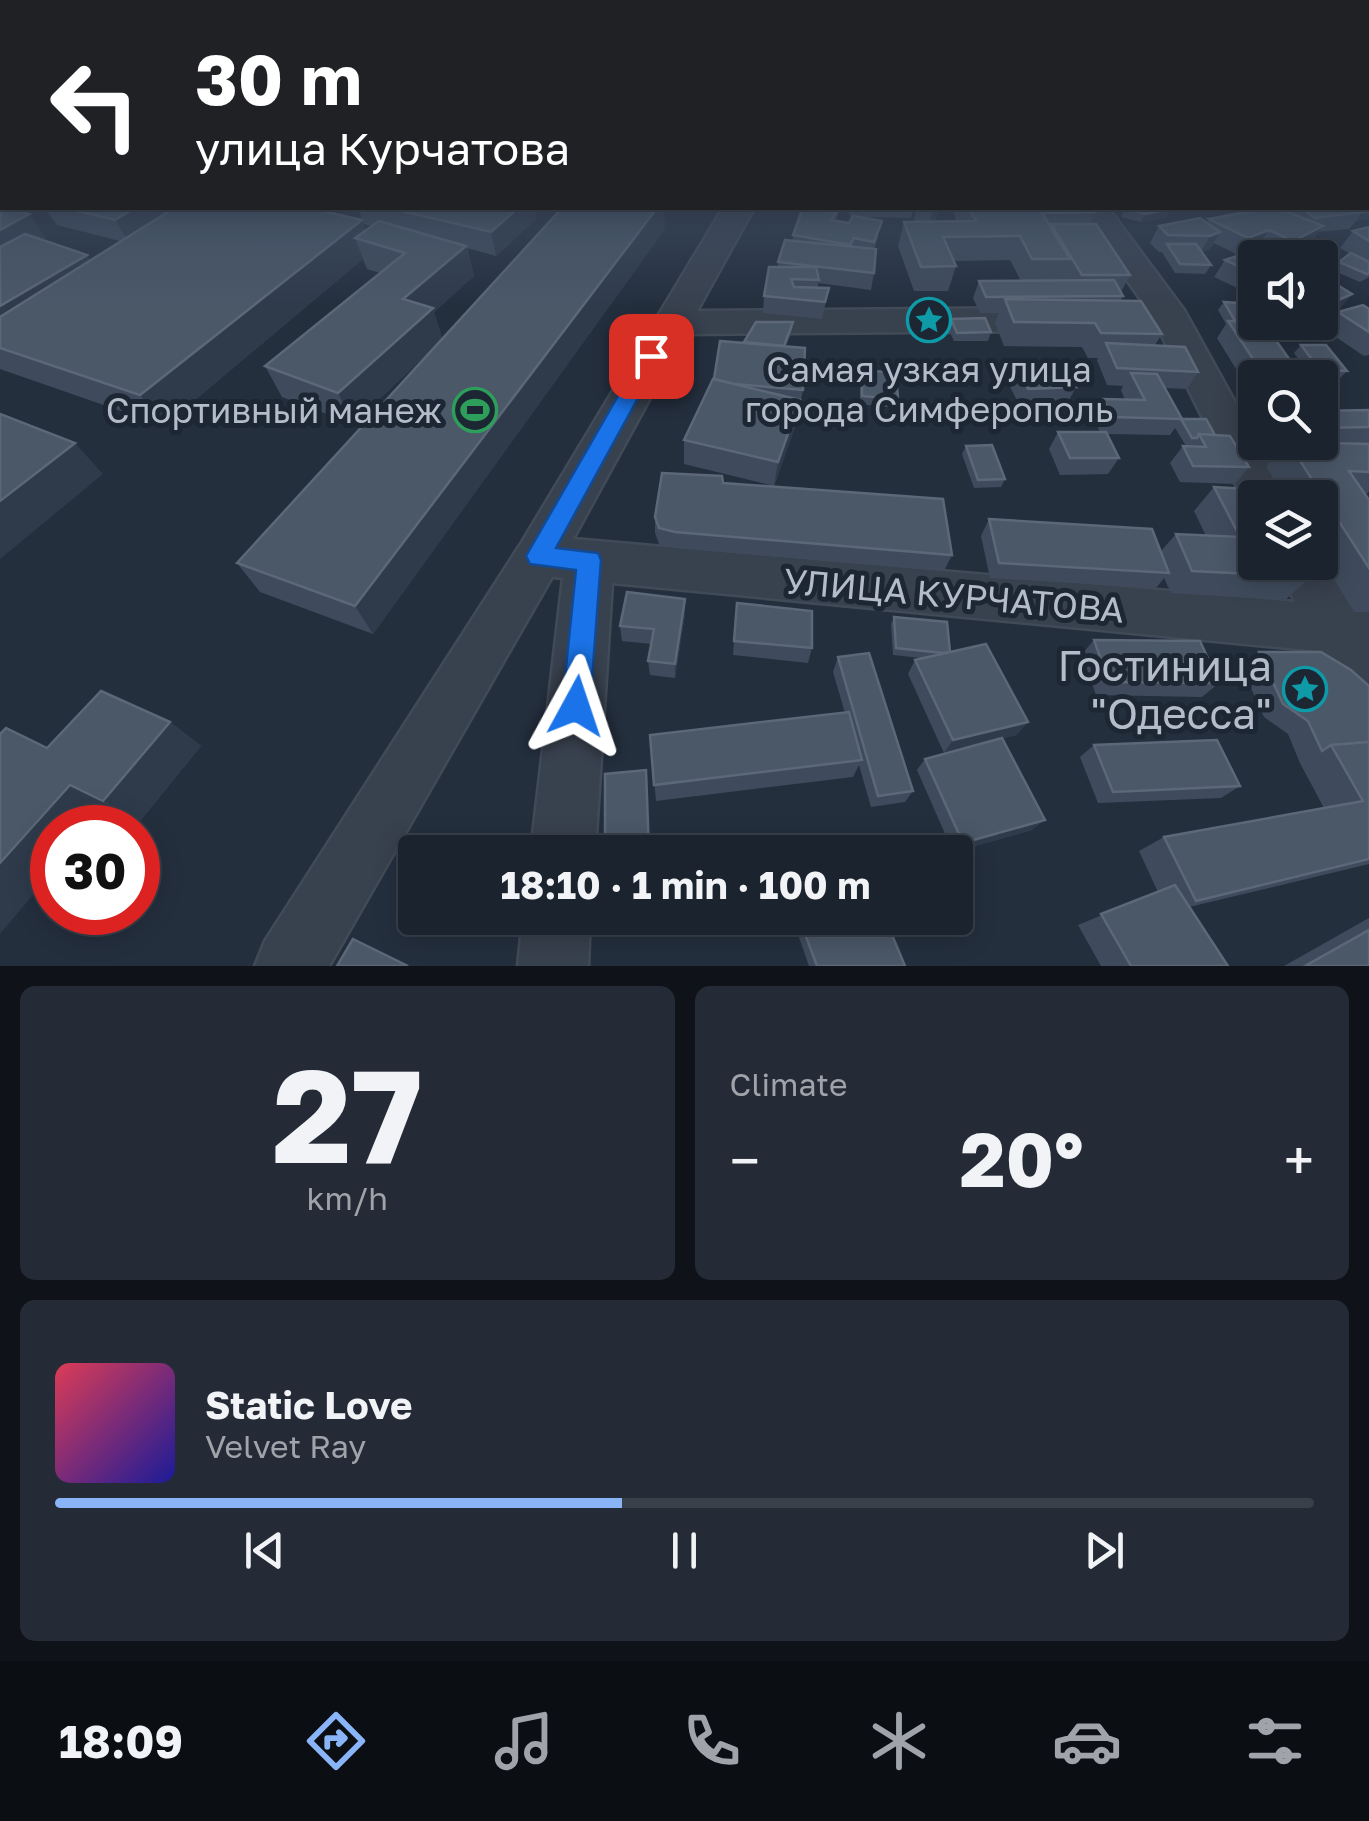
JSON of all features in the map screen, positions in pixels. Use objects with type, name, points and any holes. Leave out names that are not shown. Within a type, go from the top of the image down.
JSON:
[{"type":"street","points":[[290,966],[564,558],[670,323],[734,215]]},
{"type":"street","points":[[1120,224],[1256,480],[1295,460]]},
{"type":"street","points":[[670,323],[1169,318]]},
{"type":"street","points":[[563,835],[564,558]]},
{"type":"street","name":"УЛИЦА КУРЧАТОВА","points":[[564,558],[1352,632]]},
{"type":"street","points":[[1313,580],[1352,632],[1369,689]]},
{"type":"street","points":[[553,966],[556,935]]},
{"type":"building","points":[[0,215],[27,215],[0,230]]},
{"type":"building","points":[[94,215],[123,215],[115,220]]},
{"type":"building","points":[[163,215],[340,215],[362,220],[140,395],[0,348],[0,317]]},
{"type":"building","points":[[418,215],[510,215],[491,232]]},
{"type":"building","name":"Спортивный манеж","points":[[556,215],[652,215],[355,606],[237,563]]},
{"type":"building","points":[[800,215],[835,215],[831,220],[849,223],[853,216],[882,221],[874,242],[854,238],[850,245],[793,235]]},
{"type":"building","points":[[973,215],[1043,215],[1070,259],[1032,259],[1020,236],[943,237],[956,266],[921,267],[904,222],[976,221]]},
{"type":"building","points":[[1296,215],[1323,226],[1295,240],[1269,230],[1248,238],[1209,219]]},
{"type":"building","points":[[1200,218],[1220,232],[1210,236],[1168,235],[1159,226]]},
{"type":"building","points":[[379,221],[466,246],[403,299],[433,308],[338,393],[265,366],[405,253],[355,238]]},
{"type":"building","points":[[1051,224],[1096,224],[1130,275],[1082,275]]},
{"type":"building","points":[[1369,227],[1369,241],[1353,231]]},
{"type":"building","points":[[25,234],[87,255],[0,306],[0,247]]},
{"type":"building","points":[[785,240],[876,249],[874,273],[778,262]]},
{"type":"building","points":[[1167,244],[1196,244],[1211,265],[1180,264]]},
{"type":"building","points":[[1351,253],[1369,262],[1369,273],[1339,262]]},
{"type":"building","points":[[1238,256],[1238,266],[1225,260]]},
{"type":"building","points":[[769,267],[816,267],[819,280],[791,279],[794,287],[829,288],[825,302],[764,296]]},
{"type":"building","points":[[1114,280],[1123,296],[986,297],[979,281]]},
{"type":"building","points":[[1338,285],[1352,294],[1338,300]]},
{"type":"building","points":[[1005,299],[1141,301],[1162,334],[1101,333],[1095,323],[1014,322]]},
{"type":"building","points":[[1224,302],[1238,303],[1235,321]]},
{"type":"building","points":[[1363,305],[1369,309],[1369,332],[1338,312]]},
{"type":"building","points":[[985,318],[991,332],[957,333],[951,319]]},
{"type":"building","points":[[1228,321],[1238,321],[1238,336]]},
{"type":"building","points":[[756,322],[793,322],[784,346],[744,342]]},
{"type":"building","points":[[1241,340],[1276,340],[1290,360],[1254,360]]},
{"type":"building","points":[[720,341],[805,348],[803,390],[714,379]]},
{"type":"building","points":[[1106,343],[1185,347],[1198,372],[1117,368]]},
{"type":"building","points":[[1301,345],[1326,345],[1347,371],[1338,371],[1338,360],[1312,360]]},
{"type":"building","points":[[1062,364],[1076,387],[1028,389],[1015,366]]},
{"type":"building","points":[[862,370],[896,373],[898,399],[862,396]]},
{"type":"building","points":[[1131,373],[1157,374],[1182,419],[1112,417],[1103,399],[1145,400]]},
{"type":"building","points":[[713,379],[800,400],[778,462],[684,440]]},
{"type":"building","points":[[1369,410],[1369,427],[1338,428],[1338,411]]},
{"type":"building","points":[[0,414],[75,443],[0,501]]},
{"type":"building","points":[[1181,419],[1206,419],[1215,435],[1199,434],[1192,438]]},
{"type":"building","points":[[1058,432],[1106,432],[1119,458],[1070,458]]},
{"type":"building","points":[[1199,434],[1230,436],[1238,449],[1238,460],[1245,460],[1249,467],[1193,466],[1183,446],[1206,447]]},
{"type":"building","points":[[1338,443],[1369,444],[1369,472],[1349,471],[1369,500],[1369,568],[1338,520],[1338,480],[1312,480],[1300,460],[1338,460]]},
{"type":"building","points":[[992,445],[1005,479],[978,480],[966,446]]},
{"type":"building","points":[[662,473],[722,476],[723,483],[943,499],[952,555],[659,528],[655,517]]},
{"type":"building","points":[[1214,487],[1238,488],[1238,533]]},
{"type":"building","points":[[989,519],[1152,529],[1169,573],[999,563]]},
{"type":"building","points":[[1176,534],[1238,537],[1238,573],[1192,571]]},
{"type":"building","points":[[627,592],[685,599],[675,664],[648,661],[654,629],[620,626]]},
{"type":"building","points":[[737,603],[812,611],[812,648],[734,641]]},
{"type":"building","points":[[894,617],[947,622],[950,652],[896,648]]},
{"type":"building","points":[[1094,640],[1200,641],[1219,683],[1109,682]]},
{"type":"building","points":[[986,644],[1028,722],[953,740],[915,660]]},
{"type":"building","points":[[1259,652],[1321,652],[1351,670],[1369,686],[1369,742],[1331,745],[1322,751],[1308,721],[1283,704]]},
{"type":"building","points":[[869,653],[913,791],[878,796],[838,657]]},
{"type":"building","points":[[101,691],[170,722],[103,801],[70,785],[52,805],[30,805],[30,830],[0,863],[0,734],[6,728],[47,748]]},
{"type":"building","points":[[849,712],[862,760],[654,785],[650,735]]},
{"type":"building","points":[[1002,738],[1045,820],[973,840],[973,835],[959,835],[925,759]]},
{"type":"building","points":[[1217,740],[1240,786],[1113,792],[1094,745]]},
{"type":"building","points":[[1369,742],[1369,859],[1196,901],[1164,837],[1363,801],[1331,745]]},
{"type":"building","points":[[646,770],[648,835],[605,835],[605,774]]},
{"type":"building","points":[[1175,885],[1228,966],[1131,966],[1101,914]]},
{"type":"building","points":[[1369,930],[1369,966],[1305,966]]},
{"type":"building","points":[[805,935],[892,935],[905,966],[817,966]]},
{"type":"building","points":[[353,939],[408,966],[337,966]]},
{"type":"place","name":"Самая узкая улица города Симферополь","points":[[929,320]]},
{"type":"place","name":"Спортивный манеж","points":[[475,410]]},
{"type":"place","name":"Гостиница \"Одесса\"","points":[[1305,689]]},
{"type":"route","points":[[576,706],[589,560],[539,556],[651,356]]}]
